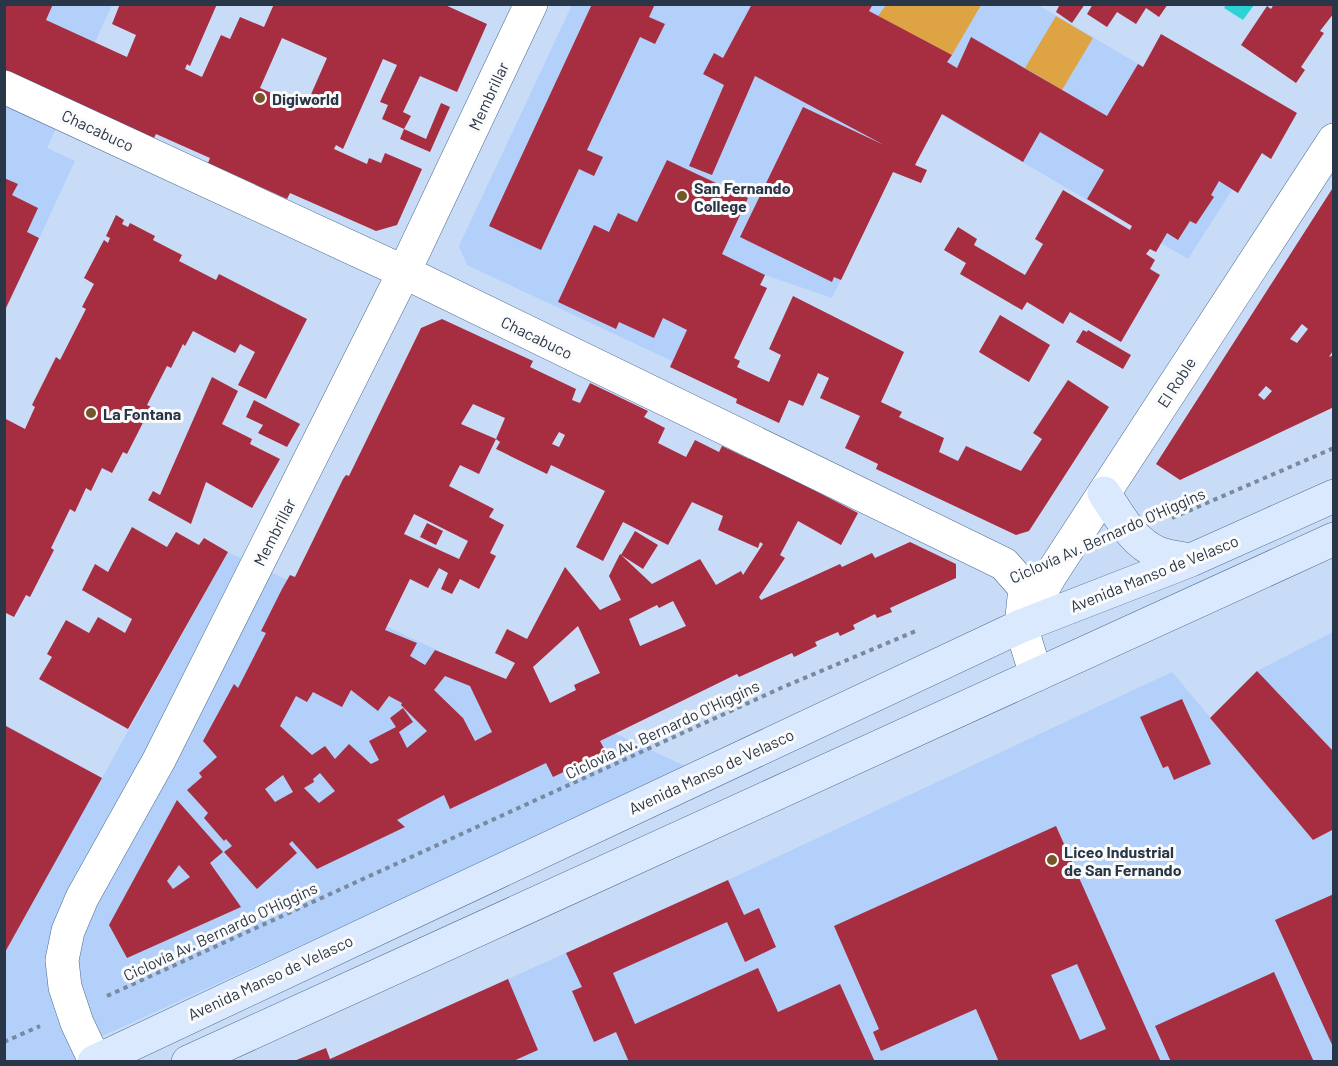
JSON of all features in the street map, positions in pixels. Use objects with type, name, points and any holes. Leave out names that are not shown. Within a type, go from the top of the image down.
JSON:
[{"type":"main road","points":[[1104,493],[1134,536],[1146,547],[1159,554],[1191,560]]},
{"type":"main road","name":"Avenida Manso de Velasco","points":[[95,1061],[1021,626],[1191,560],[1334,496]]},
{"type":"main road","points":[[188,1062],[1334,539]]},
{"type":"street","name":"Membrillar","points":[[95,1061],[65,987],[62,960],[68,931],[82,898],[165,750],[404,272],[531,4]]},
{"type":"street","name":"Chacabuco","points":[[4,87],[404,272],[1004,564],[1025,588],[1021,626]]},
{"type":"street","name":"El Roble","points":[[1021,626],[1050,576],[1334,140]]},
{"type":"street","points":[[1021,626],[1036,675]]},
{"type":"path","name":"Ciclovía Av. Bernardo O'Higgins","points":[[1134,536],[1334,448]]},
{"type":"path","name":"Ciclovía Av. Bernardo O'Higgins","points":[[4,1042],[781,688],[924,628]]},
{"type":"shaded area","points":[[1226,4],[1254,5],[1243,20],[1224,8]]},
{"type":"shaded area","points":[[5,5],[112,5],[47,148],[75,161],[5,312]]},
{"type":"shaded area","name":"San Fernando College","points":[[572,5],[886,5],[879,16],[951,55],[981,5],[1038,5],[1278,146],[1271,159],[1261,154],[1238,193],[1232,190],[1188,259],[925,105],[832,298],[765,275],[761,285],[767,288],[734,358],[740,361],[725,393],[670,367],[672,361],[467,265],[459,246]]},
{"type":"shaded area","points":[[886,5],[981,5],[952,55],[878,16]]},
{"type":"shaded area","points":[[1056,16],[1093,38],[1062,90],[1025,68]]},
{"type":"shaded area","points":[[228,552],[689,768],[98,1038],[107,1061],[5,1061],[4,724],[102,778]]},
{"type":"shaded area","points":[[1333,632],[1333,752],[1257,671]]},
{"type":"shaded area","name":"Liceo Industrial de San Fernando","points":[[1172,672],[1313,840],[1333,829],[1333,1061],[331,1062],[330,1059],[728,880]]},
{"type":"building","points":[[4,4],[53,4],[46,20],[127,57],[136,35],[112,24],[120,4],[217,4],[190,66],[187,64],[185,69],[202,77],[221,35],[230,39],[240,17],[264,27],[274,4],[443,4],[487,24],[457,92],[420,76],[403,112],[411,116],[404,129],[382,119],[388,105],[380,102],[397,65],[383,59],[343,149],[336,145],[334,149],[367,164],[369,158],[381,163],[385,153],[422,169],[397,225],[376,231],[290,193],[287,199],[208,163],[210,158],[156,134],[154,138],[4,72]],"holes":[[[282,38],[327,58],[305,108],[260,88]]]},
{"type":"building","points":[[592,4],[655,4],[649,17],[665,24],[655,44],[640,37],[587,150],[603,157],[594,176],[579,169],[541,250],[489,226]]},
{"type":"building","points":[[752,4],[873,4],[869,11],[952,55],[947,62],[957,68],[971,37],[1107,116],[1138,64],[1143,67],[1161,34],[1297,113],[1271,159],[1262,153],[1238,193],[1219,181],[1211,195],[1214,197],[1196,224],[1190,221],[1178,240],[1167,233],[1156,252],[1150,249],[1146,254],[1155,260],[1150,269],[1160,275],[1121,342],[1070,312],[1063,324],[1027,302],[1022,310],[960,274],[966,263],[944,250],[958,227],[977,239],[974,245],[1025,275],[1043,244],[1035,239],[1063,190],[1130,230],[1132,226],[1087,199],[1104,170],[1040,132],[1023,162],[942,114],[915,165],[927,170],[921,183],[893,172],[841,280],[834,277],[832,282],[740,237],[803,107],[884,145],[755,76],[712,175],[689,166],[724,85],[703,74],[714,53],[723,58]]},
{"type":"building","points":[[1060,4],[1085,4],[1072,23],[1056,12]]},
{"type":"building","points":[[1093,4],[1168,4],[1159,17],[1146,8],[1136,24],[1117,12],[1107,27],[1087,14]]},
{"type":"building","points":[[1274,4],[1334,4],[1334,13],[1320,31],[1324,33],[1301,67],[1305,70],[1296,83],[1241,45],[1267,6],[1271,9]]},
{"type":"building","points":[[441,103],[450,107],[430,152],[400,139],[404,129],[426,139]]},
{"type":"building","points":[[667,160],[748,198],[722,254],[765,275],[760,285],[767,288],[734,358],[740,361],[737,367],[769,382],[781,355],[769,349],[793,296],[904,352],[881,402],[902,412],[899,417],[944,438],[939,452],[958,461],[966,446],[1021,471],[1042,439],[1033,433],[1068,380],[1109,407],[1029,531],[1016,535],[876,469],[878,464],[845,448],[860,416],[820,398],[829,378],[818,373],[803,406],[789,400],[779,423],[736,403],[737,399],[670,367],[687,330],[663,318],[654,338],[619,322],[616,329],[558,302],[594,225],[609,232],[618,213],[637,222]]},
{"type":"building","points":[[4,178],[18,184],[12,195],[38,208],[27,232],[39,238],[4,312]]},
{"type":"building","points":[[1334,186],[1334,349],[1329,357],[1334,355],[1334,407],[1180,480],[1156,464]],"holes":[[[1302,324],[1308,329],[1297,343],[1290,339]],[[1266,386],[1272,391],[1264,400],[1258,395]]]},
{"type":"building","name":"La Fontana","points":[[116,215],[124,220],[122,224],[128,227],[130,223],[155,236],[153,240],[182,255],[179,261],[216,280],[219,274],[307,319],[266,399],[238,385],[255,352],[240,344],[235,353],[193,331],[185,346],[183,344],[171,368],[167,366],[147,405],[151,407],[127,454],[123,452],[112,473],[102,468],[91,491],[86,488],[75,512],[70,509],[51,548],[54,550],[30,597],[26,595],[14,617],[4,612],[4,418],[25,429],[35,407],[32,405],[56,357],[60,360],[86,309],[82,307],[94,284],[84,278],[104,240],[108,243],[110,238],[106,236]]},
{"type":"building","points":[[1000,315],[1050,345],[1029,382],[979,352]]},
{"type":"building","points":[[442,319],[533,361],[530,367],[576,389],[572,400],[580,403],[590,383],[648,411],[644,417],[665,428],[658,443],[686,457],[695,440],[719,452],[722,446],[749,459],[750,457],[858,513],[841,545],[798,521],[780,555],[785,558],[759,597],[761,600],[840,564],[842,567],[872,553],[875,558],[910,542],[956,564],[956,578],[890,608],[892,612],[877,618],[875,614],[853,625],[855,629],[840,636],[838,632],[815,642],[817,646],[794,657],[792,653],[739,677],[737,674],[600,741],[606,752],[553,777],[546,763],[450,809],[444,795],[397,820],[405,827],[317,869],[292,841],[289,844],[297,853],[257,889],[224,852],[232,846],[226,839],[224,841],[204,818],[208,813],[187,790],[202,777],[199,773],[217,757],[203,741],[234,684],[238,688],[266,633],[261,631],[282,589],[290,575],[295,577],[343,479],[346,475],[349,476],[421,328]],"holes":[[[473,404],[505,418],[496,439],[461,424]],[[559,432],[565,435],[559,447],[552,444]],[[496,439],[500,442],[496,449],[547,474],[551,465],[605,491],[576,547],[603,561],[623,522],[668,545],[692,502],[723,516],[718,530],[758,548],[760,542],[763,544],[743,575],[741,571],[716,585],[700,559],[652,584],[620,554],[609,576],[621,600],[600,610],[565,567],[527,639],[507,629],[495,653],[515,663],[506,679],[435,650],[425,665],[410,656],[417,643],[385,630],[410,579],[428,588],[439,568],[448,573],[441,589],[452,594],[460,579],[479,589],[496,556],[490,553],[504,525],[489,517],[494,509],[449,486],[460,465],[479,474]],[[414,514],[468,541],[459,559],[404,534]],[[673,601],[686,626],[640,646],[629,619],[657,605],[659,608]],[[578,626],[600,673],[574,685],[576,690],[550,703],[533,667]],[[445,676],[470,686],[492,732],[475,741],[463,718],[434,690]],[[351,690],[378,711],[389,696],[402,703],[401,705],[427,731],[407,748],[399,732],[413,722],[403,708],[390,718],[396,727],[369,741],[379,760],[371,764],[349,744],[335,759],[325,746],[312,755],[280,726],[296,696],[307,702],[313,692],[342,707]],[[320,773],[335,791],[319,803],[304,788],[314,782],[313,779]],[[283,775],[293,792],[275,802],[265,789]]]},
{"type":"building","points":[[1083,330],[1087,332],[1088,330],[1131,355],[1123,369],[1076,342]]},
{"type":"building","points":[[212,377],[238,391],[222,424],[252,439],[250,444],[280,459],[252,508],[206,482],[191,524],[148,500],[153,491],[160,495]]},
{"type":"building","points":[[254,400],[300,424],[287,447],[258,433],[263,425],[246,417]]},
{"type":"building","points":[[427,523],[443,531],[436,545],[420,537]]},
{"type":"building","points":[[132,527],[167,547],[176,532],[199,545],[204,538],[228,552],[128,729],[39,679],[52,657],[47,654],[66,620],[89,633],[98,617],[125,633],[132,619],[82,590],[95,564],[108,572]]},
{"type":"building","points":[[635,531],[658,545],[643,569],[621,555]]},
{"type":"building","points":[[1257,671],[1334,752],[1334,829],[1313,840],[1210,718]]},
{"type":"building","points":[[1182,699],[1211,764],[1174,780],[1168,766],[1163,768],[1140,717]]},
{"type":"building","points":[[4,725],[102,778],[4,954]]},
{"type":"building","points":[[177,800],[223,852],[210,863],[241,907],[127,958],[109,925]],"holes":[[[179,865],[190,877],[173,889],[167,881]]]},
{"type":"building","points":[[1056,826],[1161,1062],[999,1062],[976,1009],[881,1051],[873,1032],[879,1029],[834,926]],"holes":[[[1077,964],[1106,1029],[1080,1040],[1051,975]]]},
{"type":"building","points":[[728,880],[744,915],[759,908],[776,947],[745,962],[727,922],[613,973],[635,1024],[758,968],[778,1012],[840,984],[875,1062],[629,1062],[616,1032],[594,1042],[572,991],[582,987],[566,953]]},
{"type":"building","points":[[1334,894],[1334,1049],[1275,920]]},
{"type":"building","points":[[1274,972],[1314,1062],[1171,1062],[1155,1026]]},
{"type":"building","points":[[508,979],[538,1050],[511,1062],[294,1061],[326,1048],[330,1059]]},
{"type":"place","name":"Digiworld","points":[[260,98]]},
{"type":"place","name":"San Fernando College","points":[[682,196]]},
{"type":"place","name":"La Fontana","points":[[91,413]]},
{"type":"place","name":"Liceo Industrial de San Fernando","points":[[1052,860]]}]
